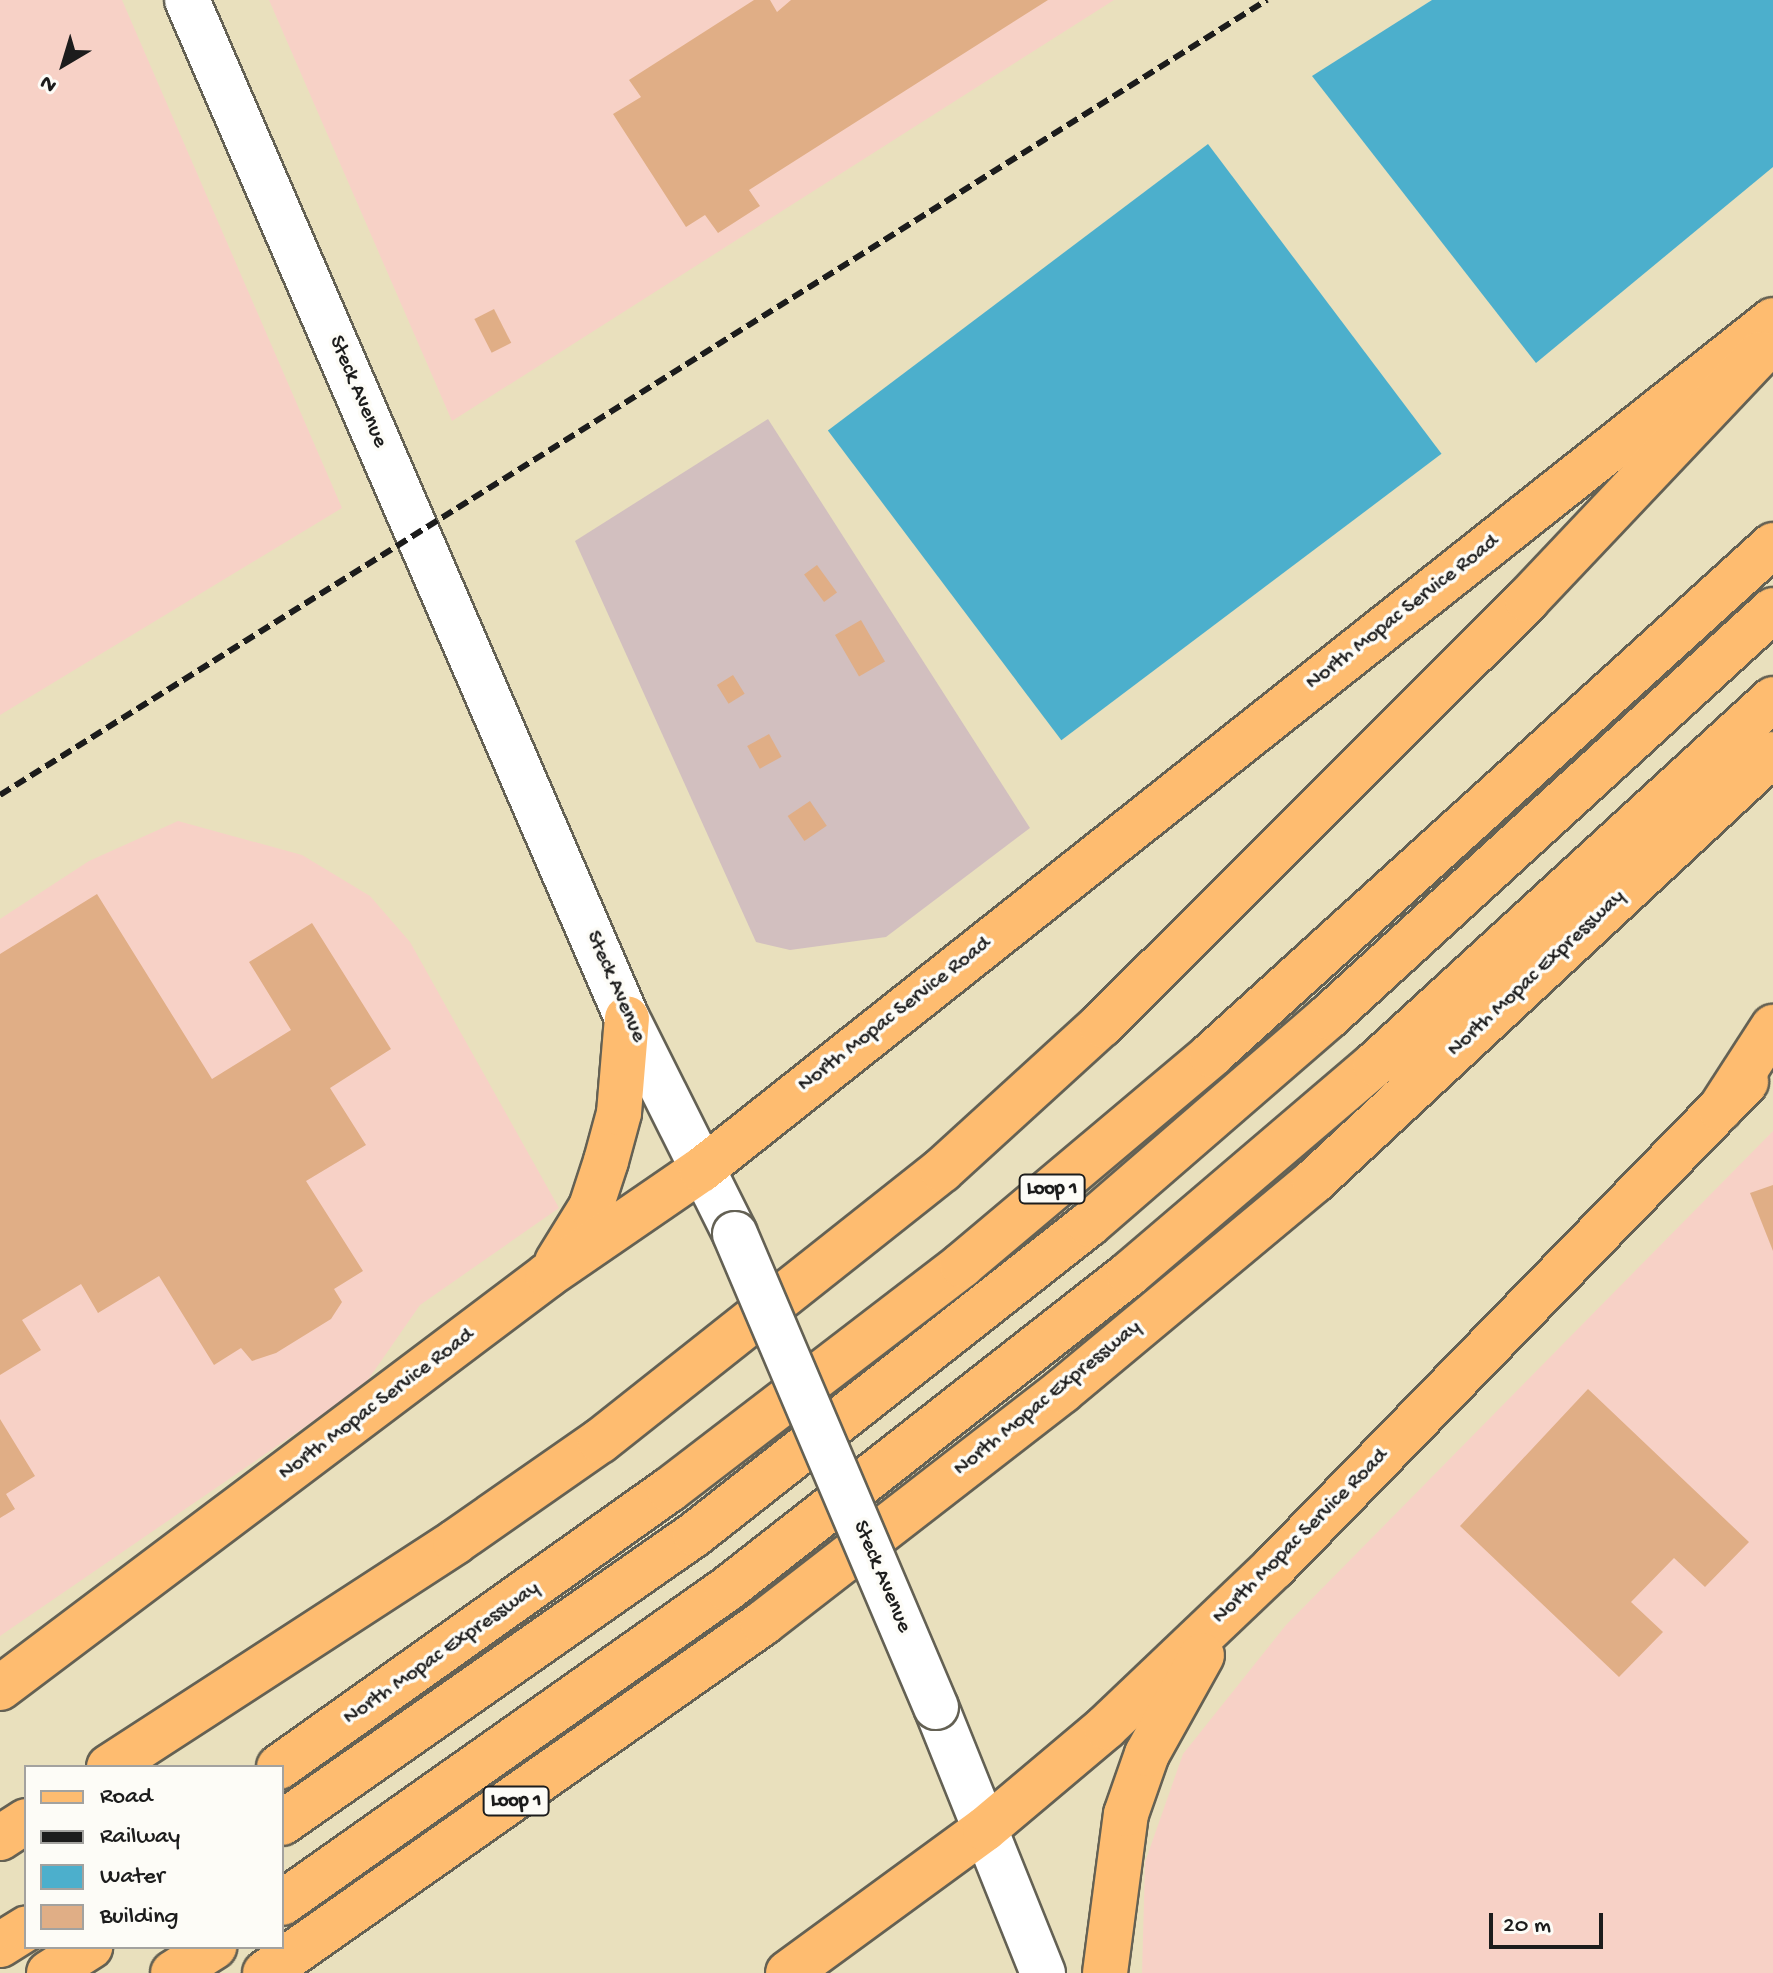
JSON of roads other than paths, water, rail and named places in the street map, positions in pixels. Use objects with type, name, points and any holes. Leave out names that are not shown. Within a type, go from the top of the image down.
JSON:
[{"type":"main road","name":"North Mopac Service Road","points":[[0,1688],[548,1275],[701,1170],[1773,320]]},
{"type":"main road","points":[[112,1765],[455,1542],[600,1441],[942,1170],[1101,1025],[1527,600],[1718,404],[1773,339]]},
{"type":"main road","name":"North Mopac Expressway","points":[[282,1765],[503,1612],[962,1265],[1211,1055],[1773,545]]},
{"type":"main road","points":[[284,1822],[695,1534],[1089,1224],[1328,1017],[1773,610]]},
{"type":"main road","points":[[284,1902],[727,1589],[1129,1274],[1375,1064],[1773,699]]},
{"type":"main road","name":"North Mopac Expressway","points":[[265,1973],[763,1623],[1062,1391],[1314,1181],[1773,754]]},
{"type":"main road","points":[[548,1275],[591,1207],[606,1161],[619,1113],[627,1018]]},
{"type":"main road","points":[[1720,1109],[1773,1027]]},
{"type":"main road","name":"North Mopac Service Road","points":[[788,1973],[985,1829],[1106,1727],[1222,1618],[1773,1055]]},
{"type":"main road","points":[[1105,1973],[1126,1814],[1147,1754],[1222,1618]]},
{"type":"main road","points":[[0,1838],[24,1822]]},
{"type":"main road","points":[[0,1945],[24,1930]]},
{"type":"main road","points":[[49,1973],[87,1949]]},
{"type":"main road","points":[[173,1973],[211,1949]]},
{"type":"street","name":"Steck Avenue","points":[[187,0],[627,1018],[735,1234],[936,1707],[1043,1973]]},
{"type":"water","points":[[1432,0],[1773,0],[1773,167],[1536,363],[1312,76]]},
{"type":"water","points":[[1208,144],[1442,454],[1061,740],[828,430]]},
{"type":"railway","points":[[0,795],[1267,0]]}]
